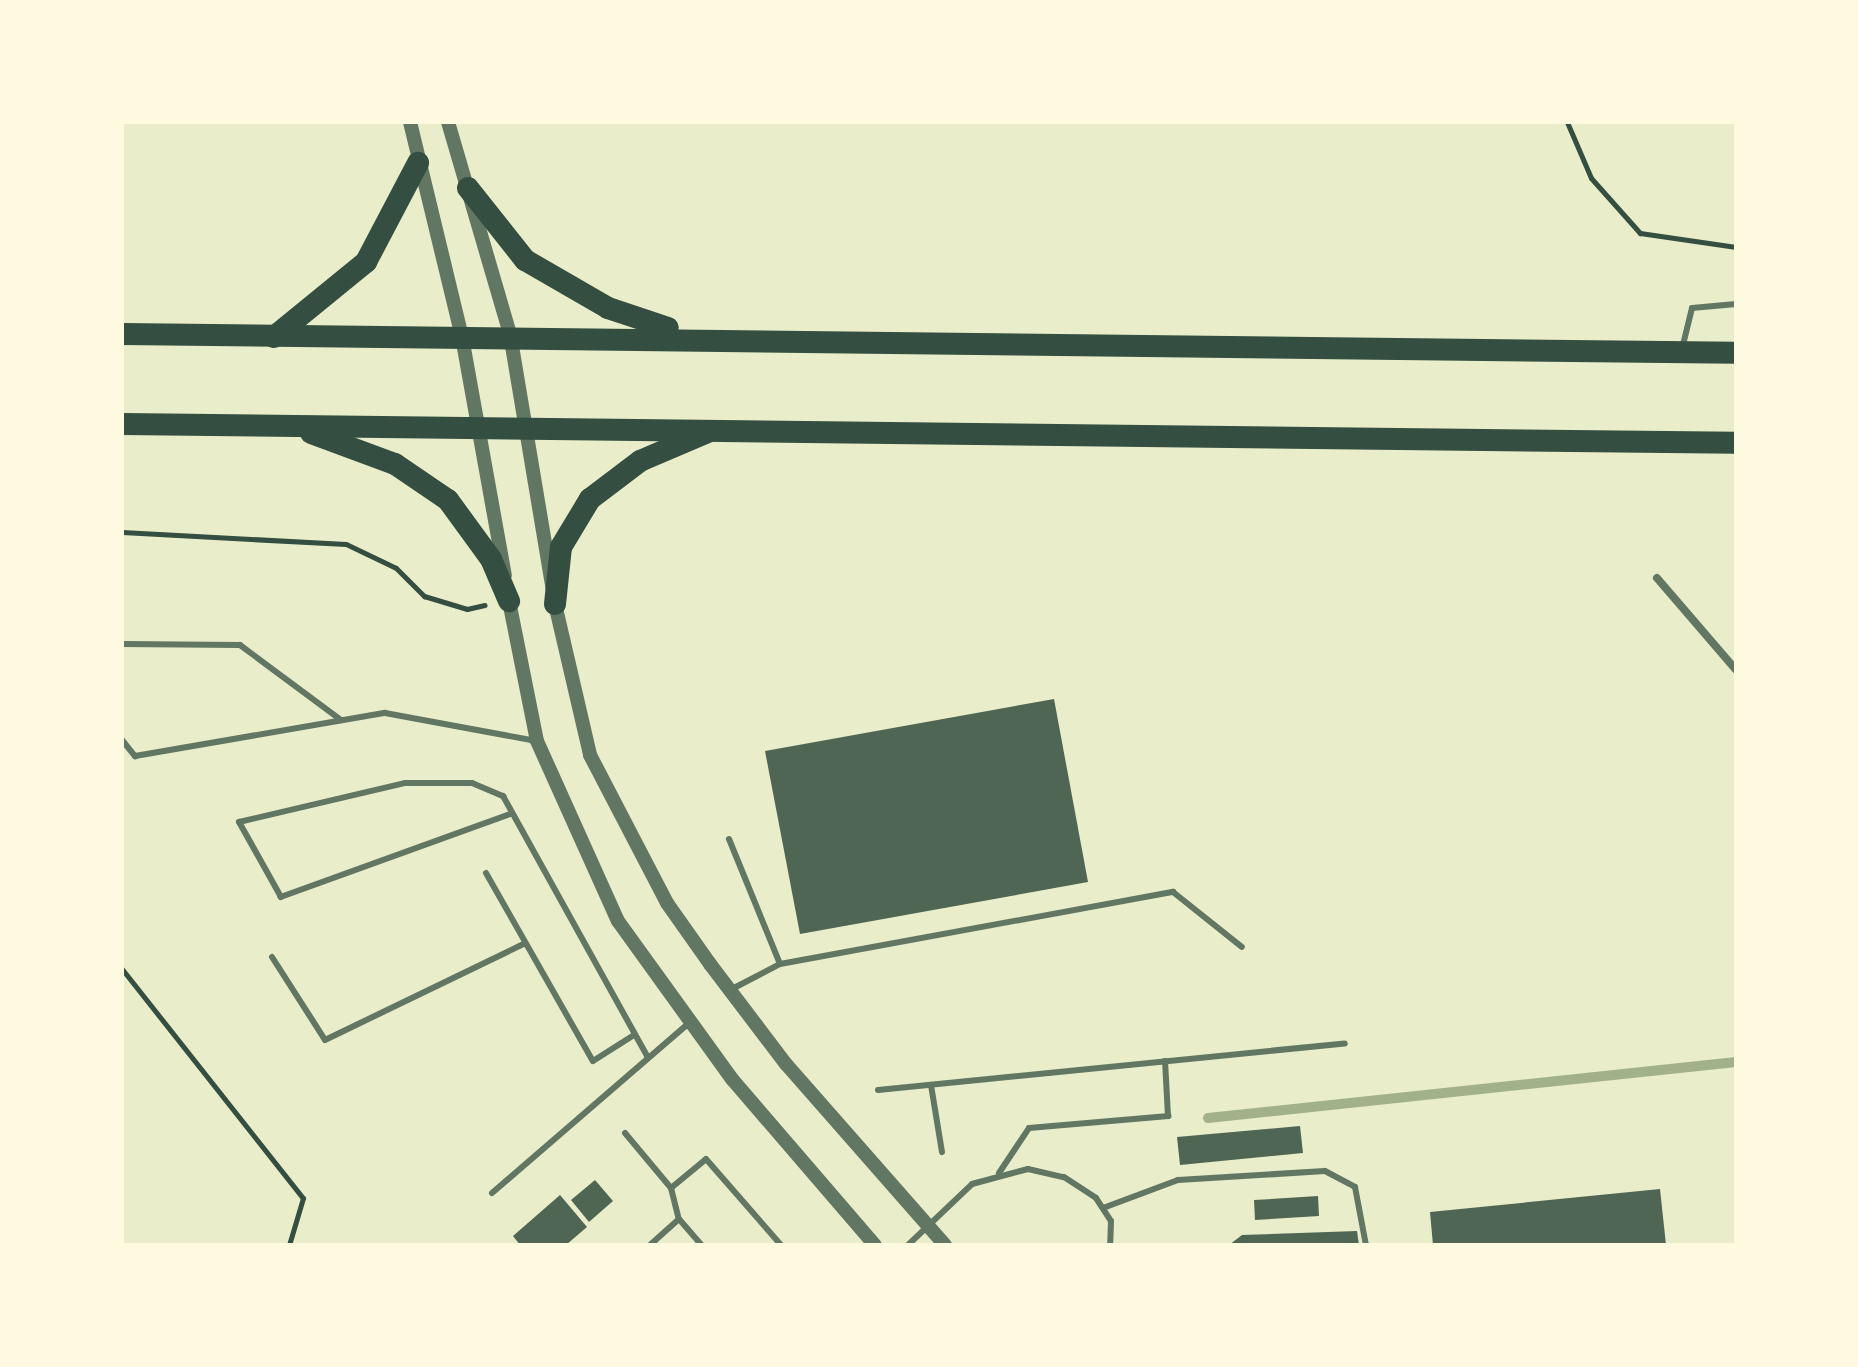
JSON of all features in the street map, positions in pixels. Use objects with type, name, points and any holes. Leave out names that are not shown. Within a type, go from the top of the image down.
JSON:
[{"type":"highway","points":[[273,337],[366,262],[418,163]]},
{"type":"highway","points":[[468,188],[525,260],[573,290],[633,318],[720,337]]},
{"type":"highway","points":[[122,334],[273,337],[510,334],[1736,353]]},
{"type":"highway","points":[[122,424],[481,427],[525,424],[1736,443]]},
{"type":"highway","points":[[274,425],[336,440],[422,478],[471,528],[509,601]]},
{"type":"highway","points":[[555,604],[561,547],[590,499],[669,446],[726,427]]},
{"type":"street","points":[[410,122],[481,427],[509,601],[537,741],[618,921],[689,1022],[875,1245]]},
{"type":"street","points":[[448,122],[510,334],[555,604],[590,755],[667,903],[729,991],[945,1245]]},
{"type":"street","points":[[1657,578],[1736,670]]},
{"type":"lane","points":[[1681,352],[1683,322],[1692,308],[1736,304]]},
{"type":"lane","points":[[122,644],[240,645],[341,720]]},
{"type":"lane","points":[[122,740],[135,756],[341,720],[405,715],[537,741]]},
{"type":"lane","points":[[510,814],[281,897],[239,822],[405,783],[472,783],[503,796],[510,814],[648,1058]]},
{"type":"lane","points":[[729,839],[780,964]]},
{"type":"lane","points":[[486,873],[593,1061],[634,1035]]},
{"type":"lane","points":[[729,991],[780,964],[1173,892],[1242,947]]},
{"type":"lane","points":[[272,957],[325,1040],[524,944]]},
{"type":"lane","points":[[492,1193],[689,1022]]},
{"type":"lane","points":[[878,1090],[1345,1043]]},
{"type":"lane","points":[[998,1174],[1029,1128],[1168,1116],[1165,1061]]},
{"type":"lane","points":[[931,1085],[942,1152]]},
{"type":"lane","points":[[625,1133],[671,1188],[679,1219],[702,1245]]},
{"type":"lane","points":[[671,1188],[706,1159],[781,1245]]},
{"type":"lane","points":[[908,1245],[925,1223],[972,1184],[998,1174],[1028,1169],[1064,1177],[1103,1208],[1111,1221],[1110,1245]]},
{"type":"lane","points":[[1103,1208],[1178,1180],[1325,1171],[1355,1187],[1366,1245]]},
{"type":"lane","points":[[650,1245],[679,1219]]},
{"type":"path","points":[[1567,122],[1591,178],[1640,233],[1736,247]]},
{"type":"path","points":[[122,532],[346,544],[396,568],[424,596],[467,609],[509,601]]},
{"type":"path","points":[[122,969],[303,1198],[289,1245]]},
{"type":"building","points":[[1054,699],[1088,882],[800,934],[765,751]]},
{"type":"building","points":[[1300,1126],[1303,1153],[1180,1165],[1177,1137]]},
{"type":"building","points":[[595,1180],[613,1201],[589,1222],[571,1200]]},
{"type":"building","points":[[1660,1189],[1666,1245],[1433,1245],[1430,1212]]},
{"type":"building","points":[[560,1195],[587,1227],[566,1245],[520,1245],[513,1236]]},
{"type":"building","points":[[1318,1196],[1319,1216],[1255,1220],[1254,1200]]},
{"type":"building","points":[[1357,1231],[1359,1245],[1229,1245],[1242,1235]]},
{"type":"waterway","points":[[1208,1118],[1736,1062]]}]
